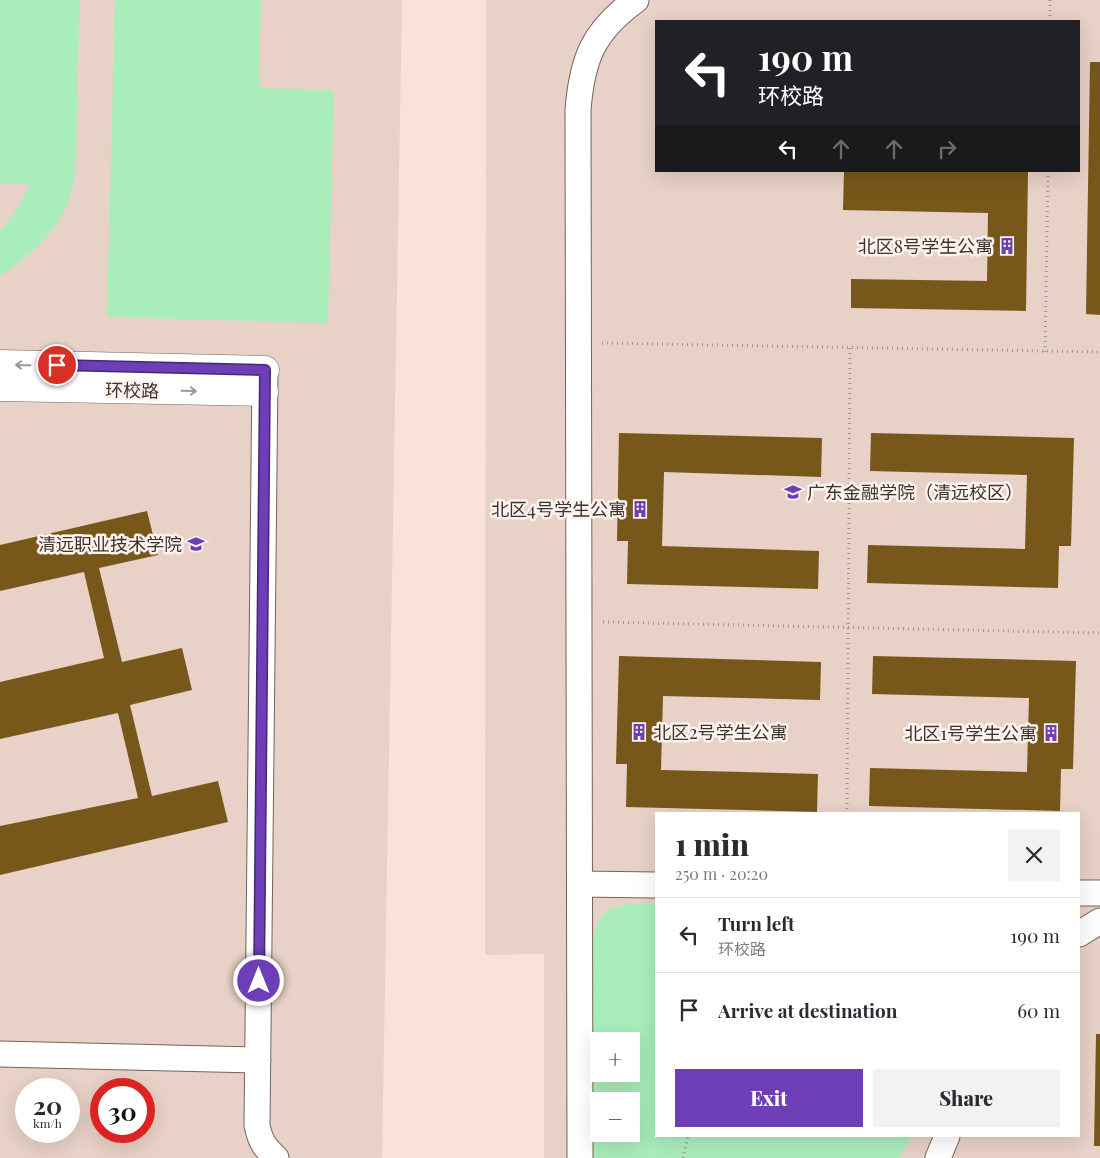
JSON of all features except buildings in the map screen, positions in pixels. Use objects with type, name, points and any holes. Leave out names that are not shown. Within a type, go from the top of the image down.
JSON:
[{"type":"street","points":[[580,1158],[578,110],[580,88],[587,57],[613,18],[636,0]]},
{"type":"street","name":"环校路","points":[[0,364],[264,381]]},
{"type":"street","points":[[264,381],[256,1125],[264,1147],[276,1158]]},
{"type":"street","name":"环校路","points":[[0,387],[264,381]]},
{"type":"street","points":[[580,884],[655,885]]},
{"type":"street","points":[[1080,893],[1100,893]]},
{"type":"street","points":[[1080,933],[1100,921]]},
{"type":"street","points":[[0,1054],[258,1060]]},
{"type":"street","points":[[938,1158],[947,1137]]},
{"type":"path","points":[[1050,0],[1050,20]]},
{"type":"path","points":[[1045,352],[1048,172]]},
{"type":"path","points":[[579,343],[1100,352]]},
{"type":"path","points":[[847,812],[850,348]]},
{"type":"path","points":[[580,622],[1100,632]]},
{"type":"path","points":[[683,1158],[688,1137]]},
{"type":"shaded area","name":"清远职业技术学院","points":[[0,0],[402,0],[382,1158],[0,1158]]},
{"type":"shaded area","name":"广东金融学院（清远校区）","points":[[486,0],[1100,0],[1100,1158],[544,1158],[544,954],[485,955]]},
{"type":"green space","points":[[0,0],[79,0],[77,145],[72,190],[62,215],[42,242],[26,257],[0,276],[0,230],[18,208],[30,183],[0,183]]},
{"type":"green space","points":[[115,0],[261,0],[259,88],[334,90],[328,323],[107,317]]},
{"type":"green space","points":[[631,904],[655,904],[655,1137],[911,1137],[899,1158],[593,1158],[593,1142],[640,1142],[640,1092],[593,1092],[593,1082],[640,1082],[640,1032],[593,1032],[593,942],[597,925],[603,914]]},
{"type":"place","name":"北区8号学生公寓","points":[[1007,246]]},
{"type":"place","name":"广东金融学院（清远校区）","points":[[793,492]]},
{"type":"place","name":"北区4号学生公寓","points":[[640,509]]},
{"type":"place","name":"清远职业技术学院","points":[[196,544]]},
{"type":"place","name":"北区2号学生公寓","points":[[639,732]]},
{"type":"place","name":"北区1号学生公寓","points":[[1051,733]]},
{"type":"route","points":[[57,365],[265,370],[259,981]]}]
